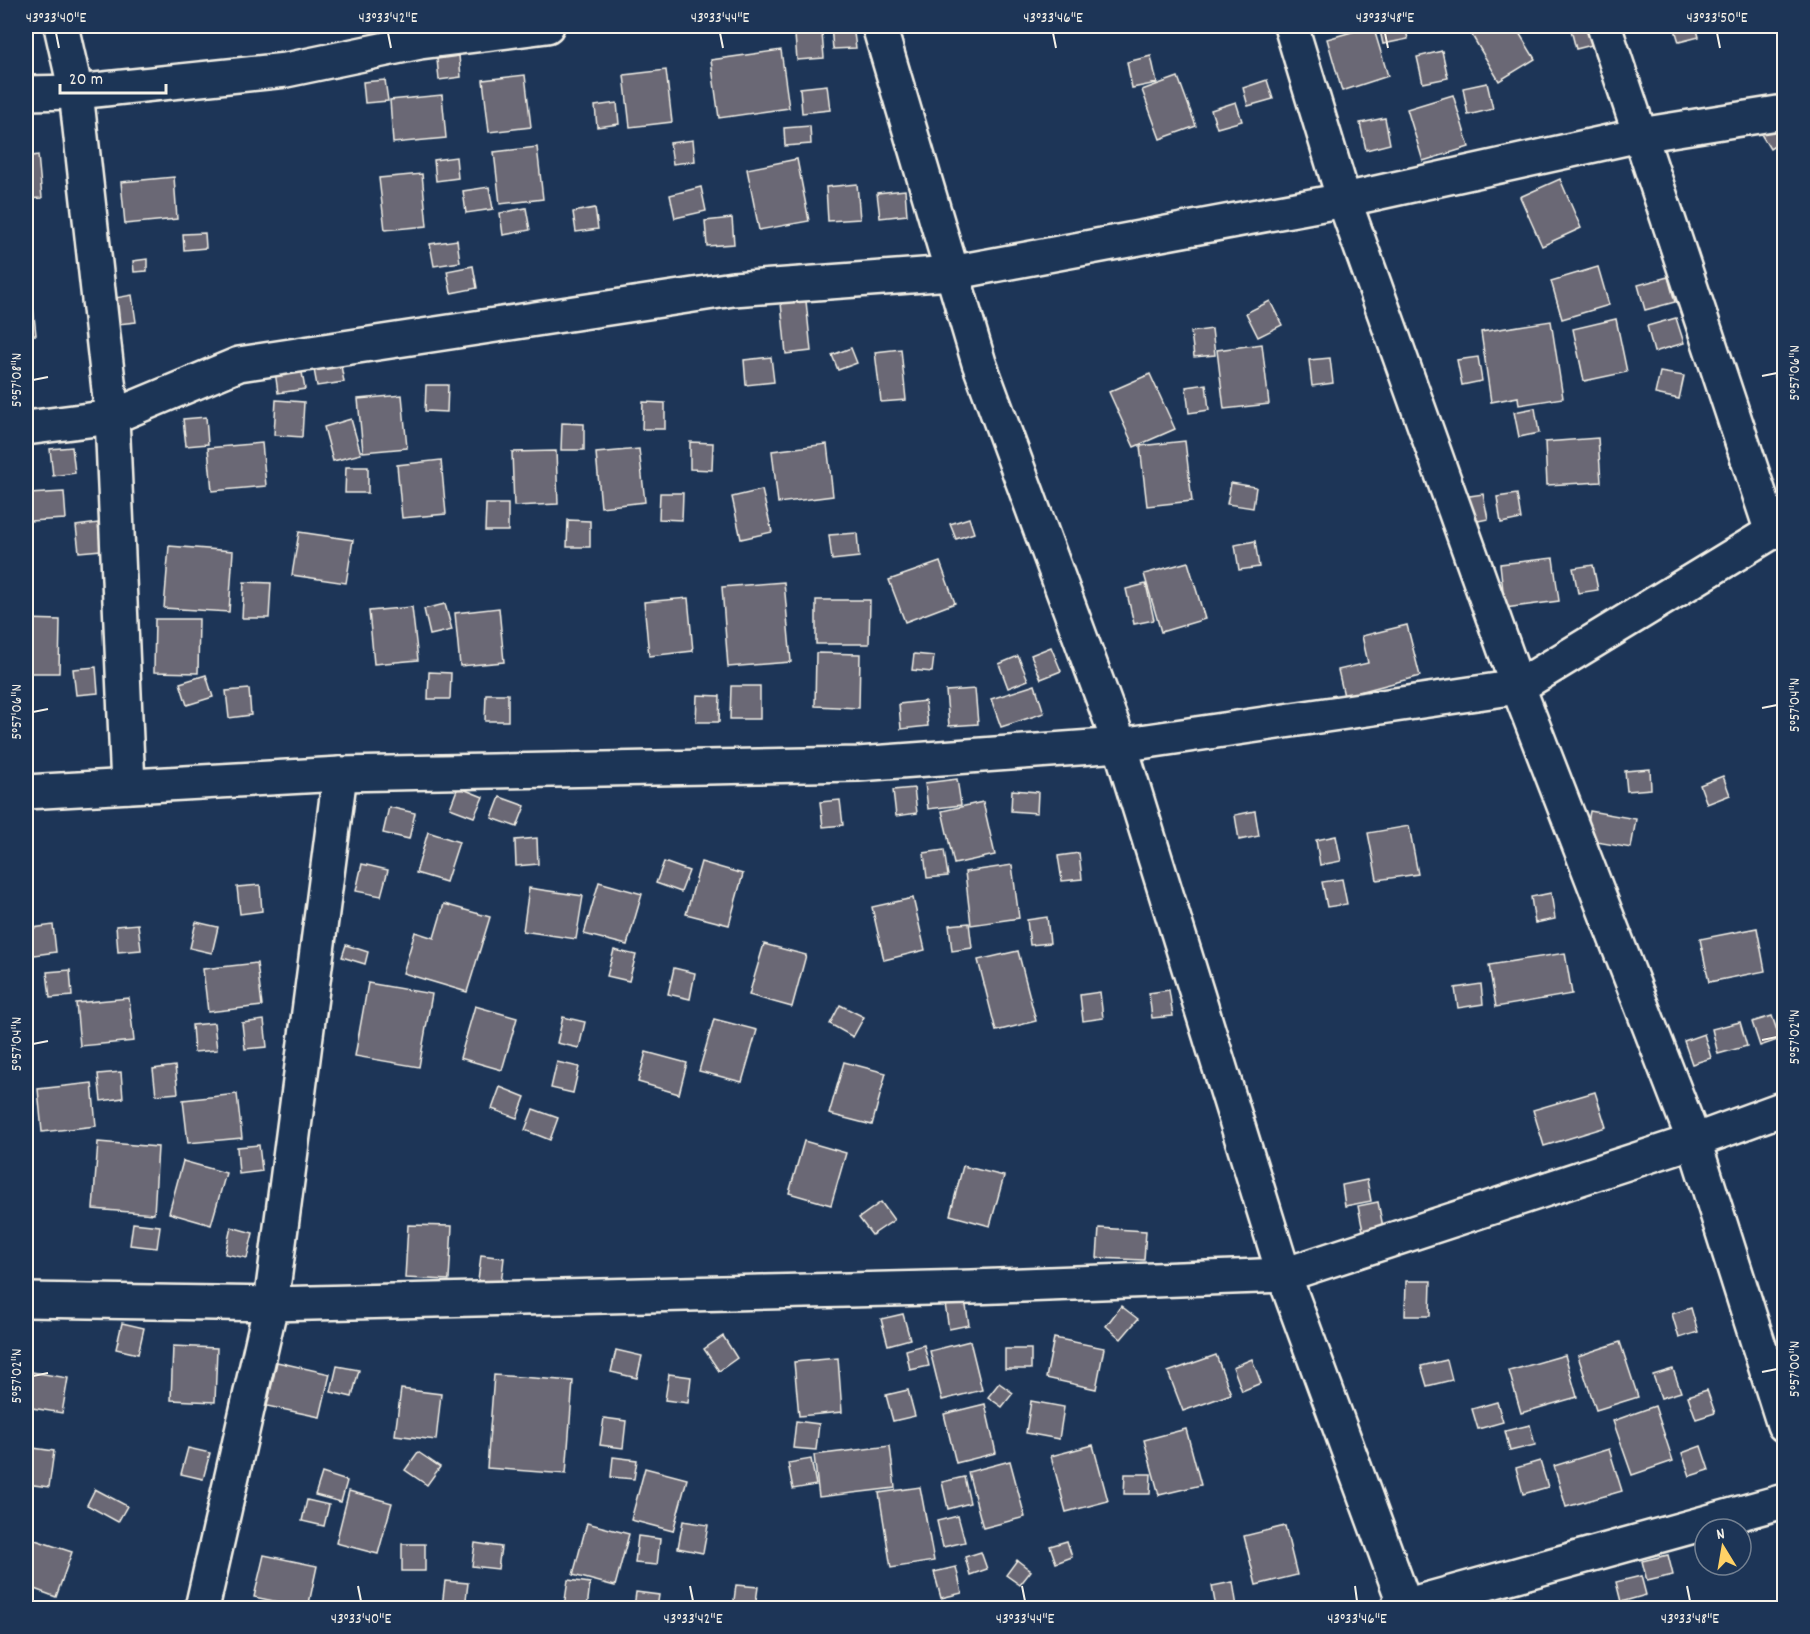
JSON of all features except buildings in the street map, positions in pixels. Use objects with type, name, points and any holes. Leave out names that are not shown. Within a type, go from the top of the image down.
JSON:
[{"type":"street","points":[[61,26],[75,92],[112,417],[128,786]]},
{"type":"street","points":[[26,93],[75,92],[286,70],[420,42],[547,26]]},
{"type":"street","points":[[879,26],[979,363],[1119,745],[1284,1275],[1403,1608],[1785,1501]]},
{"type":"street","points":[[1291,26],[1344,200],[1518,687],[1694,1141],[1785,1425]]},
{"type":"street","points":[[26,792],[340,774],[858,764],[1119,745],[1518,687],[1780,528],[1640,135],[1604,26]]},
{"type":"street","points":[[26,428],[112,417],[238,364],[733,289],[951,273],[1344,200],[1640,135],[1785,112]]},
{"type":"street","points":[[202,1608],[271,1304],[340,774]]},
{"type":"street","points":[[26,1300],[271,1304],[972,1287],[1284,1275],[1694,1141],[1785,1108]]}]
